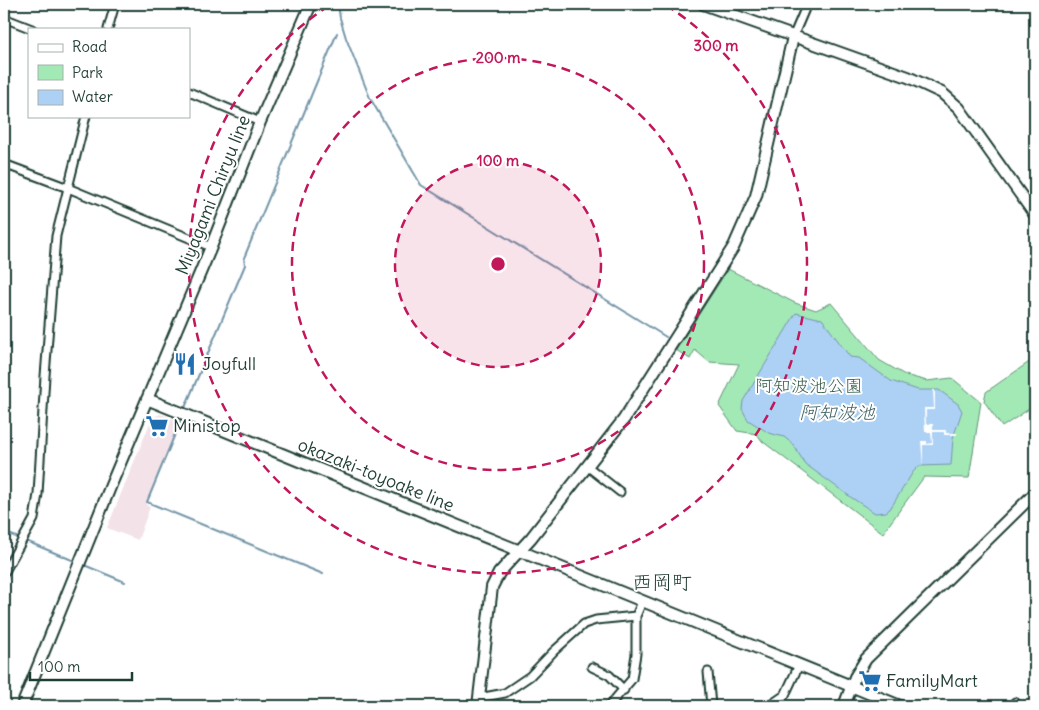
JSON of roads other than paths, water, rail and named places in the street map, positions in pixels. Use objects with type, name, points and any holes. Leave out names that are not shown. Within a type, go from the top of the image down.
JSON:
[{"type":"main road","name":"Miyagami Chiryu line","points":[[147,399],[211,248],[260,122],[311,4]]},
{"type":"main road","points":[[704,4],[908,77],[942,93],[959,108],[1035,215]]},
{"type":"main road","points":[[478,701],[492,588],[499,574],[519,552],[624,419],[734,246],[744,226],[756,196],[793,37]]},
{"type":"main road","points":[[22,706],[147,399]]},
{"type":"main road","name":"okazaki-toyoake line","points":[[147,399],[896,706]]},
{"type":"main road","points":[[844,706],[851,687],[866,659],[1035,493]]},
{"type":"street","points":[[108,28],[115,4]]},
{"type":"street","points":[[793,37],[807,4]]},
{"type":"street","points":[[4,18],[29,28]]},
{"type":"street","points":[[190,92],[260,122]]},
{"type":"street","points":[[4,573],[34,519],[38,494],[56,236],[86,118]]},
{"type":"street","points":[[4,164],[68,188],[211,248]]},
{"type":"street","points":[[587,466],[620,492]]},
{"type":"street","points":[[609,706],[632,679],[636,654],[636,616],[642,602]]},
{"type":"street","points":[[478,701],[484,697],[505,692],[518,685],[530,676],[584,624],[596,620],[636,616]]},
{"type":"street","points":[[769,706],[786,696],[799,665]]},
{"type":"street","points":[[592,667],[609,675],[624,690]]},
{"type":"street","points":[[708,672],[711,706]]},
{"type":"water","name":"阿知波池","points":[[796,313],[822,319],[850,357],[859,358],[891,381],[918,390],[939,390],[958,404],[962,411],[953,438],[951,465],[919,466],[913,472],[890,509],[886,512],[875,513],[852,498],[805,464],[793,444],[784,437],[769,433],[748,420],[742,409],[743,401]]},
{"type":"waterway","points":[[338,4],[346,38],[370,98],[421,185],[666,337]]},
{"type":"waterway","points":[[184,410],[245,265],[244,258],[337,33]]},
{"type":"waterway","points":[[182,417],[147,502],[323,574]]},
{"type":"waterway","points":[[4,532],[77,562]]},
{"type":"waterway","points":[[84,565],[125,582]]},
{"type":"place","name":"Joyfull","points":[[185,364]]},
{"type":"place","name":"Ministop","points":[[157,426]]},
{"type":"place","name":"FamilyMart","points":[[870,681]]},
{"type":"district","name":"西岡町","points":[[662,582]]},
{"type":"park label","name":"阿知波池公園","points":[[809,386]]}]
